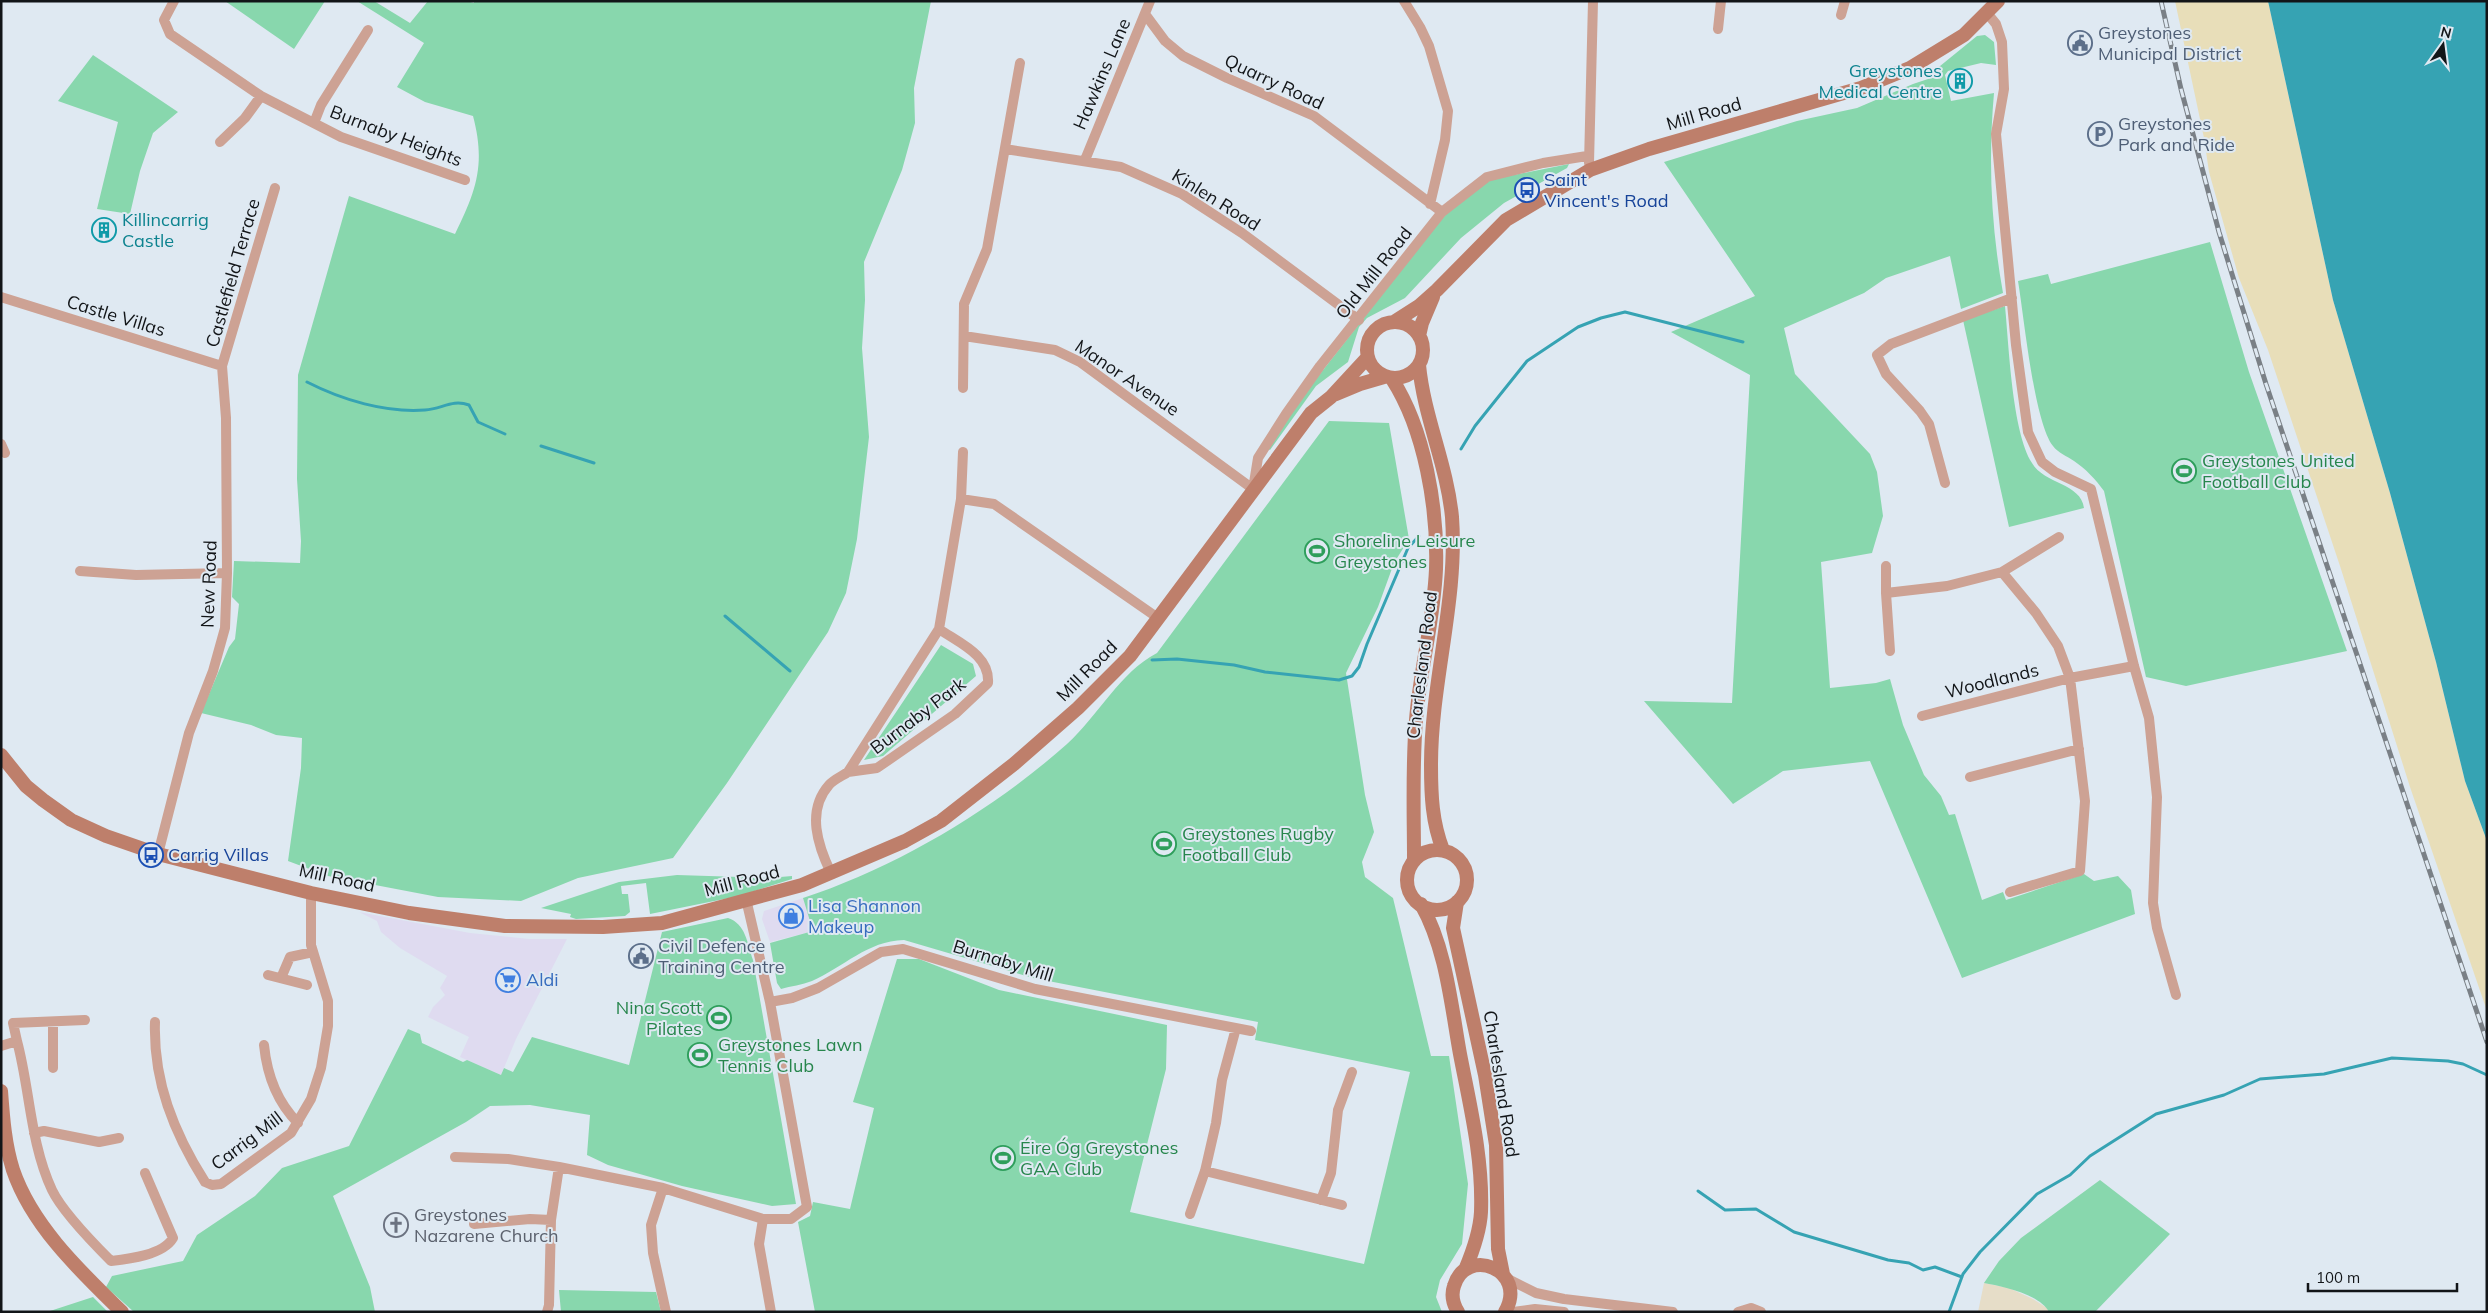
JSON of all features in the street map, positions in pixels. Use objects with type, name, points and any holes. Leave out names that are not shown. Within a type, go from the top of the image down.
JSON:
[{"type":"main road","name":"Mill Road","points":[[1394,322],[1437,290],[1506,220],[1590,170],[1649,149],[1869,84],[1910,68],[1964,35],[1998,1]]},
{"type":"main road","name":"Mill Road","points":[[1419,336],[1422,323],[1437,290]]},
{"type":"main road","points":[[1394,322],[1408,325],[1419,336],[1423,348],[1419,365],[1405,377],[1388,378],[1376,371],[1367,358],[1368,342],[1375,330],[1387,323],[1394,322]]},
{"type":"main road","name":"Mill Road","points":[[1,755],[26,786],[71,820],[106,836],[158,854],[311,893],[409,912],[505,926],[603,927],[662,923],[802,884],[905,841],[941,821],[1014,764],[1078,708],[1130,656],[1253,489],[1312,413],[1331,397],[1367,358]]},
{"type":"main road","name":"Charlesland Road","points":[[1419,365],[1421,386],[1444,471],[1452,516],[1449,598],[1431,727],[1432,817],[1443,850]]},
{"type":"main road","name":"Mill Road","points":[[1331,397],[1360,384],[1388,378]]},
{"type":"main road","name":"Charlesland Road","points":[[1388,378],[1401,392],[1419,442],[1430,488],[1435,522],[1436,570],[1419,687],[1414,748],[1414,860]]},
{"type":"main road","points":[[1443,850],[1458,858],[1466,870],[1467,885],[1457,902],[1441,909],[1431,909],[1420,904],[1411,894],[1407,880],[1414,860],[1429,851],[1443,850]]},
{"type":"main road","name":"Charlesland Road","points":[[1457,902],[1453,928],[1485,1075],[1496,1145],[1498,1249],[1511,1298],[1505,1312]]},
{"type":"main road","name":"Charlesland Road","points":[[1420,904],[1432,924],[1440,952],[1471,1104],[1480,1166],[1480,1220],[1476,1244],[1465,1270],[1455,1282],[1452,1291],[1453,1300],[1458,1312]]},
{"type":"main road","points":[[1,1091],[4,1132],[13,1170],[19,1185],[48,1233],[70,1260],[122,1312]]},
{"type":"main road","points":[[1465,1270],[1484,1265],[1505,1276]]},
{"type":"street","name":"Burnaby Heights","points":[[174,1],[164,20],[170,34],[261,96],[341,137],[465,180]]},
{"type":"street","name":"Hawkins Lane","points":[[1085,160],[1150,1]]},
{"type":"street","points":[[1404,1],[1429,46],[1448,112],[1445,140],[1430,204]]},
{"type":"street","points":[[1590,170],[1587,156],[1593,1]]},
{"type":"street","points":[[1718,29],[1720,1]]},
{"type":"street","points":[[1841,15],[1845,1]]},
{"type":"street","points":[[1987,13],[1996,24],[2002,42],[2004,89],[1996,134],[2016,345],[2028,432],[2042,462],[2055,472],[2091,489],[2134,666],[2149,718],[2157,797],[2153,903],[2157,928],[2176,995]]},
{"type":"street","name":"Quarry Road","points":[[1145,14],[1165,41],[1183,56],[1227,78],[1314,116],[1442,212]]},
{"type":"street","name":"Burnaby Heights","points":[[314,123],[322,105],[368,30]]},
{"type":"street","points":[[963,388],[964,304],[987,249],[1020,63]]},
{"type":"street","points":[[220,142],[245,118],[261,96]]},
{"type":"street","name":"Kinlen Road","points":[[1005,149],[1120,166],[1182,194],[1242,233],[1359,320]]},
{"type":"street","name":"Old Mill Road","points":[[1253,489],[1258,458],[1320,366],[1359,320],[1442,212],[1487,177],[1543,163],[1587,156]]},
{"type":"street","name":"Castlefield Terrace","points":[[222,366],[230,346],[275,188]]},
{"type":"street","name":"Castle Villas","points":[[1,297],[222,366]]},
{"type":"street","points":[[1945,484],[1929,424],[1920,411],[1886,374],[1877,355],[1891,344],[2012,298]]},
{"type":"street","name":"Manor Avenue","points":[[964,336],[1055,350],[1080,362],[1253,489]]},
{"type":"street","name":"New Road","points":[[158,854],[189,733],[213,671],[225,628],[227,573],[226,422],[222,366]]},
{"type":"street","name":"Burnaby Park","points":[[830,873],[819,842],[814,811],[828,785],[848,772],[939,629],[961,499],[964,452]]},
{"type":"street","points":[[961,499],[994,504],[1158,618]]},
{"type":"street","points":[[1886,593],[1947,586],[2002,572],[2059,537]]},
{"type":"street","points":[[1886,566],[1890,651]]},
{"type":"street","points":[[80,571],[136,575],[227,573]]},
{"type":"street","name":"Woodlands","points":[[2002,572],[2041,621],[2058,646],[2070,678],[2085,801],[2080,871],[2010,892]]},
{"type":"street","name":"Burnaby Park","points":[[848,772],[877,768],[955,714],[988,683],[988,673],[984,661],[939,629]]},
{"type":"street","name":"Woodlands","points":[[1922,716],[2070,678],[2134,666]]},
{"type":"street","points":[[1970,777],[2080,749]]},
{"type":"street","name":"Carrig Mill","points":[[155,1022],[156,1052],[167,1110],[180,1140],[205,1182],[212,1185],[221,1184],[291,1133],[310,1099],[321,1068],[328,1026],[328,1001],[313,952],[311,893]]},
{"type":"street","points":[[455,1157],[508,1159],[559,1167],[663,1188],[763,1219],[791,1219],[807,1207],[770,1002],[746,899]]},
{"type":"street","name":"Burnaby Mill","points":[[770,1002],[792,998],[818,988],[880,952],[903,949],[1035,989],[1252,1031]]},
{"type":"street","points":[[281,978],[290,957],[313,952]]},
{"type":"street","points":[[268,975],[307,984]]},
{"type":"street","points":[[85,1020],[13,1024],[26,1073],[34,1133],[52,1191],[86,1235],[111,1261],[169,1246],[173,1238],[144,1173]]},
{"type":"street","points":[[53,1022],[53,1068]]},
{"type":"street","points":[[1190,1214],[1205,1171],[1216,1123],[1222,1080],[1236,1028]]},
{"type":"street","points":[[1,1046],[17,1040]]},
{"type":"street","name":"Carrig Mill","points":[[264,1045],[268,1070],[276,1092],[283,1107],[298,1123]]},
{"type":"street","points":[[1321,1200],[1331,1173],[1338,1110],[1352,1072]]},
{"type":"street","points":[[34,1133],[44,1131],[99,1142],[119,1138]]},
{"type":"street","points":[[547,1312],[550,1305],[551,1220],[559,1167]]},
{"type":"street","points":[[1205,1171],[1342,1205]]},
{"type":"street","points":[[663,1188],[651,1225],[653,1253],[666,1312]]},
{"type":"street","points":[[474,1224],[530,1219],[551,1220]]},
{"type":"street","points":[[763,1219],[759,1244],[770,1312]]},
{"type":"street","points":[[1505,1276],[1536,1293],[1564,1299],[1673,1312]]},
{"type":"street","points":[[1738,1312],[1751,1308],[1761,1312]]},
{"type":"street","points":[[1513,1312],[1535,1309],[1564,1312]]},
{"type":"shaded area","points":[[803,898],[814,931],[770,942],[762,919],[764,911]]},
{"type":"shaded area","points":[[359,912],[470,933],[529,939],[567,939],[516,1039],[501,1075],[460,1057],[469,1037],[428,1017],[433,1007],[445,995],[440,988],[447,976],[400,948],[381,932],[377,921]]},
{"type":"shaded area","points":[[1984,1283],[2009,1288],[2033,1299],[2047,1308],[2049,1312],[1978,1312]]},
{"type":"green space","points":[[225,1],[325,1],[294,49]]},
{"type":"green space","points":[[357,1],[374,1],[410,23],[428,1],[467,1],[474,3],[474,1],[931,1],[914,88],[915,123],[902,170],[864,262],[865,300],[862,348],[869,437],[857,539],[846,593],[828,632],[727,783],[673,858],[578,878],[521,901],[438,897],[328,876],[288,861],[301,768],[302,738],[276,735],[251,725],[201,713],[229,647],[235,639],[239,604],[232,597],[234,561],[300,563],[301,541],[297,479],[298,375],[349,196],[455,234],[477,177],[479,149],[473,116],[425,102],[397,87],[424,43]]},
{"type":"green space","points":[[1985,35],[1994,42],[1996,65],[1981,63],[1948,71],[1945,75],[1951,101],[1994,93],[1991,143],[1993,218],[2003,293],[1961,309],[1950,256],[1886,278],[1864,293],[1784,328],[1795,374],[1870,454],[1877,472],[1883,516],[1872,553],[1821,562],[1830,688],[1876,683],[1890,679],[1903,725],[1924,775],[1941,796],[1949,815],[1955,814],[1982,900],[2003,892],[2006,900],[2084,874],[2094,881],[2118,876],[2131,890],[2135,914],[1962,978],[1870,761],[1783,771],[1733,804],[1644,701],[1732,703],[1750,375],[1671,332],[1755,296],[1664,162],[1797,121],[1857,108],[1928,79],[1929,75],[1977,36]]},
{"type":"green space","points":[[93,55],[178,112],[153,133],[140,171],[130,214],[97,209],[118,122],[58,101]]},
{"type":"green space","points":[[1569,164],[1567,168],[1504,203],[1461,238],[1405,298],[1367,318],[1359,327],[1348,362],[1316,386],[1270,450],[1268,449],[1284,420],[1438,223],[1460,199],[1488,180]]},
{"type":"green space","name":"Greystones United Football Club","points":[[2210,242],[2249,372],[2347,651],[2186,686],[2146,677],[2104,491],[2083,468],[2060,453],[2053,446],[2040,415],[2018,281],[2048,274],[2051,284]]},
{"type":"green space","points":[[2005,306],[2012,388],[2025,449],[2038,470],[2076,493],[2084,508],[2009,527],[1963,320]]},
{"type":"green space","points":[[1329,421],[1389,423],[1409,539],[1394,563],[1378,607],[1346,673],[1365,795],[1374,832],[1362,862],[1365,877],[1393,898],[1431,1056],[1449,1056],[1468,1184],[1462,1244],[1440,1280],[1436,1297],[1442,1312],[815,1312],[798,1222],[810,1216],[813,1202],[850,1209],[874,1108],[853,1102],[897,959],[919,959],[999,990],[1167,1025],[1166,1069],[1130,1212],[1364,1264],[1410,1072],[1255,1040],[1258,1022],[1033,978],[904,940],[891,941],[879,945],[812,981],[781,989],[777,983],[770,943],[813,931],[803,898],[874,870],[943,834],[1008,791],[1067,744],[1120,683],[1144,661],[1157,653]]},
{"type":"green space","points":[[941,645],[973,664],[976,676],[883,756],[864,760]]},
{"type":"green space","points":[[677,875],[769,878],[792,876],[792,879],[739,896],[650,914],[646,883],[621,886],[622,894],[628,894],[630,912],[625,916],[576,919],[570,917],[571,914],[541,908],[619,882]]},
{"type":"green space","points":[[728,918],[742,929],[753,960],[796,1204],[772,1206],[682,1186],[608,1165],[587,1155],[590,1115],[530,1105],[490,1106],[466,1122],[333,1196],[370,1287],[375,1312],[134,1312],[106,1287],[112,1276],[183,1261],[197,1235],[255,1196],[282,1168],[349,1146],[408,1029],[420,1034],[422,1043],[463,1062],[467,1060],[501,1075],[504,1068],[513,1072],[532,1037],[629,1065],[662,932]]},
{"type":"green space","points":[[2100,1180],[2170,1234],[2095,1312],[2049,1312],[2037,1300],[2029,1296],[1984,1283],[1999,1261],[2021,1238]]},
{"type":"green space","points":[[559,1290],[656,1292],[661,1312],[561,1312]]},
{"type":"green space","points":[[93,1297],[108,1312],[47,1312]]},
{"type":"sand","points":[[2175,1],[2268,1],[2333,300],[2390,493],[2436,662],[2465,781],[2487,841],[2487,1011],[2410,787],[2340,566],[2268,350],[2239,278],[2209,172],[2204,138]]},
{"type":"water","points":[[2268,1],[2487,1],[2487,841],[2465,781],[2436,662],[2390,493],[2333,300]]},
{"type":"waterway","points":[[1461,449],[1475,426],[1527,361],[1578,327],[1601,318],[1625,312],[1743,342]]},
{"type":"waterway","points":[[307,382],[349,400],[380,407],[425,410],[463,403],[469,405],[478,422],[505,434]]},
{"type":"waterway","points":[[541,446],[594,463]]},
{"type":"waterway","points":[[1152,660],[1177,659],[1234,665],[1265,672],[1339,680],[1352,676],[1359,667],[1408,548],[1419,536]]},
{"type":"waterway","points":[[725,616],[790,671]]},
{"type":"waterway","points":[[1949,1312],[1963,1274],[1980,1252],[2037,1194],[2070,1175],[2090,1156],[2156,1114],[2224,1095],[2260,1079],[2324,1074],[2392,1058],[2448,1061],[2463,1064],[2487,1075]]},
{"type":"waterway","points":[[1698,1191],[1725,1210],[1756,1209],[1794,1232],[1888,1260],[1909,1263],[1923,1270],[1935,1267],[1962,1277]]},
{"type":"railway","points":[[2161,1],[2181,89],[2219,232],[2266,384],[2487,1042]]},
{"type":"place","name":"Greystones Municipal District","points":[[2080,43]]},
{"type":"place","name":"Greystones Medical Centre","points":[[1960,81]]},
{"type":"place","name":"Greystones Park and Ride","points":[[2100,134]]},
{"type":"place","name":"Saint Vincent's Road","points":[[1527,190]]},
{"type":"place","name":"Killincarrig Castle","points":[[104,230]]},
{"type":"place","name":"Greystones United Football Club","points":[[2184,471]]},
{"type":"place","name":"Shoreline Leisure Greystones","points":[[1317,551]]},
{"type":"place","name":"Greystones Rugby Football Club","points":[[1164,844]]},
{"type":"place","name":"Carrig Villas","points":[[151,855]]},
{"type":"place","name":"Lisa Shannon Makeup","points":[[791,916]]},
{"type":"place","name":"Civil Defence Training Centre","points":[[641,956]]},
{"type":"place","name":"Aldi","points":[[508,980]]},
{"type":"place","name":"Nina Scott Pilates","points":[[719,1018]]},
{"type":"place","name":"Greystones Lawn Tennis Club","points":[[700,1055]]},
{"type":"place","name":"Éire Óg Greystones GAA Club","points":[[1003,1158]]},
{"type":"place","name":"Greystones Nazarene Church","points":[[396,1225]]}]
